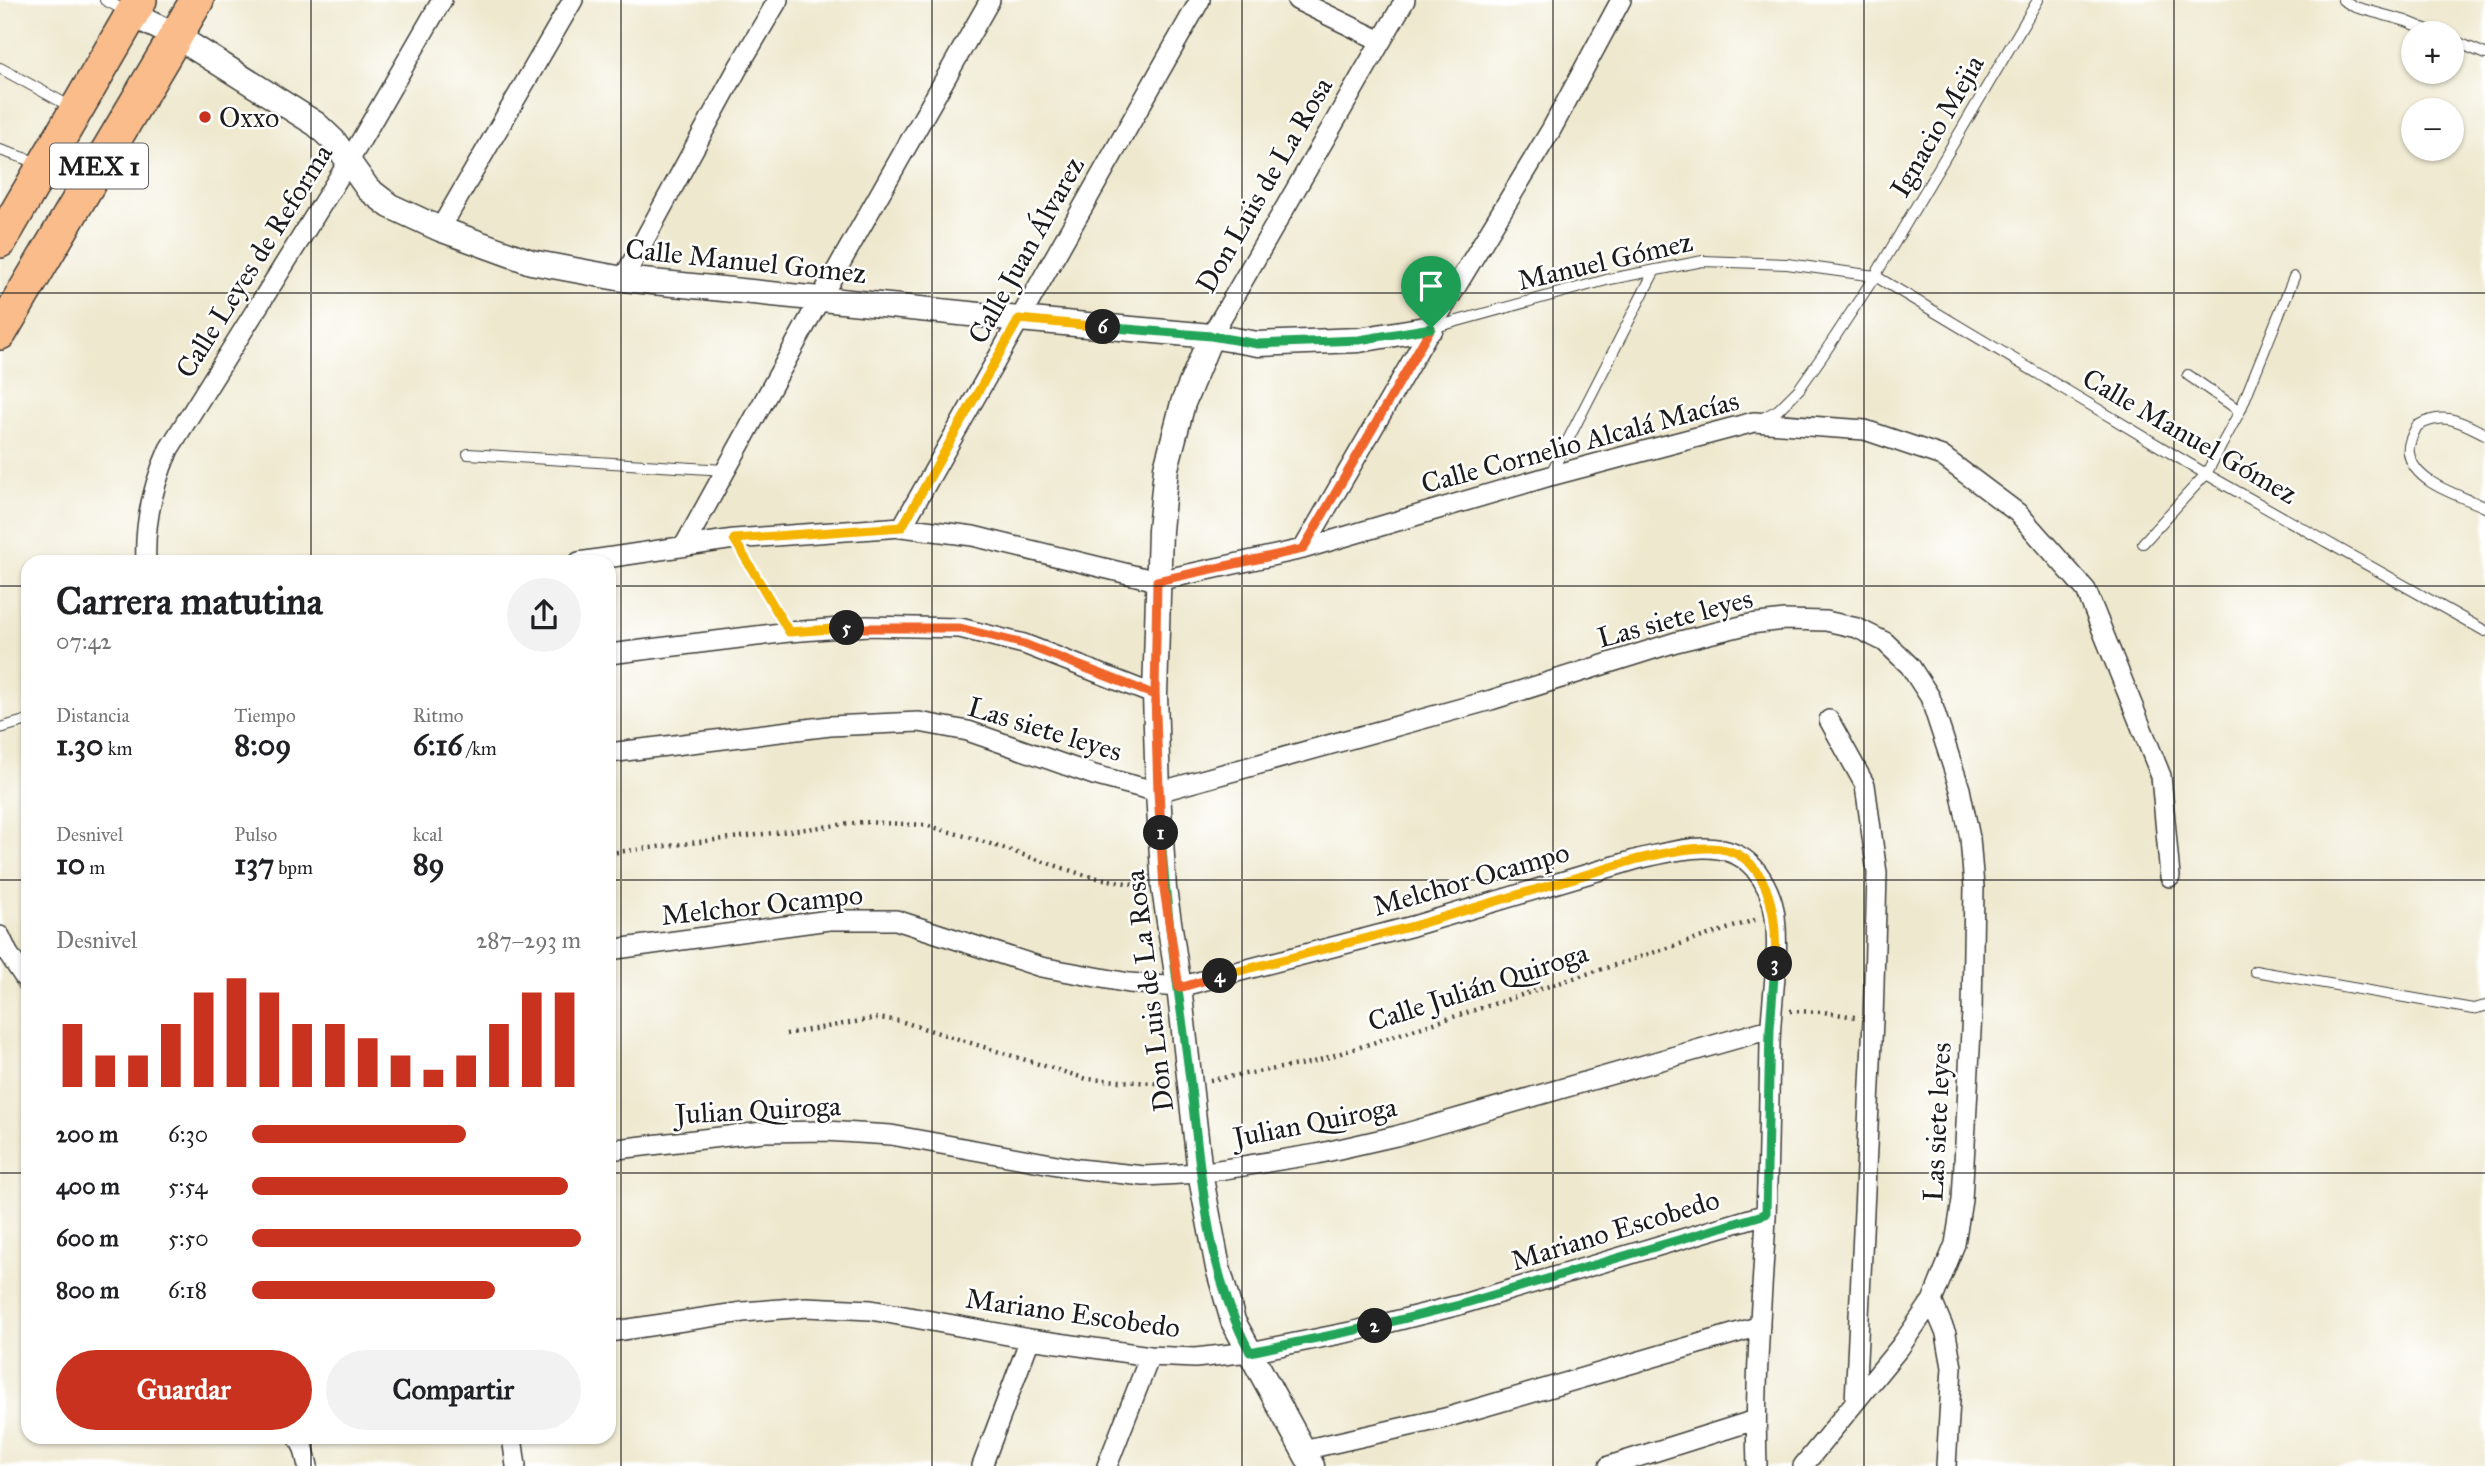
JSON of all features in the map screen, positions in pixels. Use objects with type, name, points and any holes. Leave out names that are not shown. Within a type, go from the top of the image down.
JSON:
[{"type":"highway","name":"MEX 1","points":[[0,333],[197,0]]},
{"type":"highway","name":"MEX 1","points":[[0,241],[76,110],[125,5]]},
{"type":"street","name":"Calle Leyes de Reforma","points":[[146,555],[147,515],[158,474],[169,449],[349,161],[442,0]]},
{"type":"street","points":[[440,229],[573,0]]},
{"type":"street","points":[[623,279],[738,66],[778,0]]},
{"type":"street","points":[[684,546],[820,299],[990,0]]},
{"type":"street","name":"Calle Juan Álvarez","points":[[902,527],[1200,0]]},
{"type":"street","points":[[1297,0],[1381,41]]},
{"type":"street","name":"Don Luis de La Rosa","points":[[1308,1458],[1233,1321],[1218,1268],[1200,1172],[1179,988],[1164,889],[1155,695],[1157,581],[1166,468],[1183,404],[1211,336],[1405,0]]},
{"type":"street","points":[[1303,549],[1431,328],[1551,130],[1621,0]]},
{"type":"street","name":"Calle Manuel Gomez","points":[[125,5],[316,124],[334,141],[368,188],[390,206],[440,229],[531,262],[623,279],[1211,336],[1258,344],[1359,340],[1431,328]]},
{"type":"street","name":"Calle Cornelio Alcalá Macías","points":[[1157,581],[1303,549],[1550,476],[1754,422],[1866,430],[1942,456],[2018,513],[2085,590],[2161,776],[2170,877]]},
{"type":"street","points":[[616,556],[734,539],[902,527],[973,536],[1157,581]]},
{"type":"street","name":"Las siete leyes","points":[[616,752],[830,726],[919,722],[968,731],[1094,775],[1158,792],[1490,700],[1676,642],[1750,624],[1785,620],[1826,621],[1857,628],[1885,642],[1910,666],[1930,697],[1960,789],[1970,838],[1974,887],[1972,1012],[1962,1200],[1955,1244],[1932,1301],[1900,1347],[1803,1466]]},
{"type":"street","points":[[616,653],[789,632],[867,626],[960,628],[1024,644],[1155,695]]},
{"type":"street","points":[[1829,720],[1864,785],[1877,873],[1855,1402]]},
{"type":"street","name":"Melchor Ocampo","points":[[616,949],[829,920],[897,920],[1041,967],[1129,984],[1179,988],[1413,926],[1638,859],[1676,851],[1710,848],[1728,851],[1753,866],[1763,881],[1775,914],[1766,1214],[1755,1420],[1757,1466]]},
{"type":"street","points":[[0,936],[21,972]]},
{"type":"street","name":"Julian Quiroga","points":[[616,1149],[763,1132],[825,1131],[891,1135],[1079,1169],[1144,1176],[1200,1172],[1317,1154],[1396,1136],[1771,1019]]},
{"type":"street","name":"Mariano Escobedo","points":[[616,1331],[743,1312],[806,1307],[870,1310],[1030,1339],[1150,1356],[1195,1358],[1250,1352],[1354,1331],[1459,1305],[1766,1214]]},
{"type":"street","points":[[1932,1301],[1946,1334],[1952,1367],[1946,1466]]},
{"type":"street","points":[[1308,1458],[1760,1326]]},
{"type":"street","points":[[982,1466],[1030,1339]]},
{"type":"street","points":[[1107,1466],[1150,1356]]},
{"type":"street","points":[[1609,1466],[1755,1420]]},
{"type":"street","points":[[302,1444],[308,1466]]},
{"type":"street","points":[[513,1444],[516,1466]]},
{"type":"lane","name":"Ignacio Mejia","points":[[1754,422],[1778,410],[1799,388],[1875,276],[2038,0]]},
{"type":"lane","points":[[2343,0],[2355,7],[2406,21]]},
{"type":"lane","points":[[2464,45],[2485,54]]},
{"type":"lane","points":[[0,68],[76,110]]},
{"type":"lane","points":[[0,150],[45,165]]},
{"type":"lane","name":"Manuel Gómez","points":[[1431,328],[1609,278],[1703,261],[1787,264],[1875,276]]},
{"type":"lane","points":[[1550,476],[1655,270]]},
{"type":"lane","name":"Calle Manuel Gómez","points":[[1875,276],[2206,474],[2485,631]]},
{"type":"lane","points":[[2143,543],[2206,474],[2240,411],[2294,277]]},
{"type":"lane","points":[[2188,375],[2240,411]]},
{"type":"lane","points":[[2485,434],[2450,418],[2430,419],[2417,426],[2408,453],[2416,472],[2485,507]]},
{"type":"lane","points":[[468,454],[725,471]]},
{"type":"lane","points":[[0,728],[21,722]]},
{"type":"lane","points":[[2255,971],[2473,1009],[2485,1006]]},
{"type":"path","points":[[734,539],[789,632]]},
{"type":"path","points":[[616,852],[863,822],[925,825],[1087,876],[1164,889]]},
{"type":"path","name":"Calle Julián Quiroga","points":[[786,1034],[878,1018],[900,1021],[1087,1079],[1153,1085],[1191,1083],[1310,1063],[1775,914]]},
{"type":"path","points":[[1771,1019],[1824,1012],[1872,1020]]},
{"type":"place","name":"Oxxo","points":[[205,117]]},
{"type":"route","points":[[1431,328],[1303,549],[1157,581],[1155,695],[1164,889],[1179,988],[1200,1172],[1209,1222],[1233,1321],[1250,1352],[1354,1331],[1459,1305],[1766,1214],[1770,1029],[1776,933],[1775,914],[1763,881],[1753,866],[1728,851],[1710,848],[1676,851],[1638,859],[1413,926],[1179,988],[1164,889],[1158,792],[1155,695],[1024,644],[960,628],[867,626],[789,632],[734,539],[902,527],[1019,319],[1211,336],[1258,344],[1359,340],[1431,328]]}]
